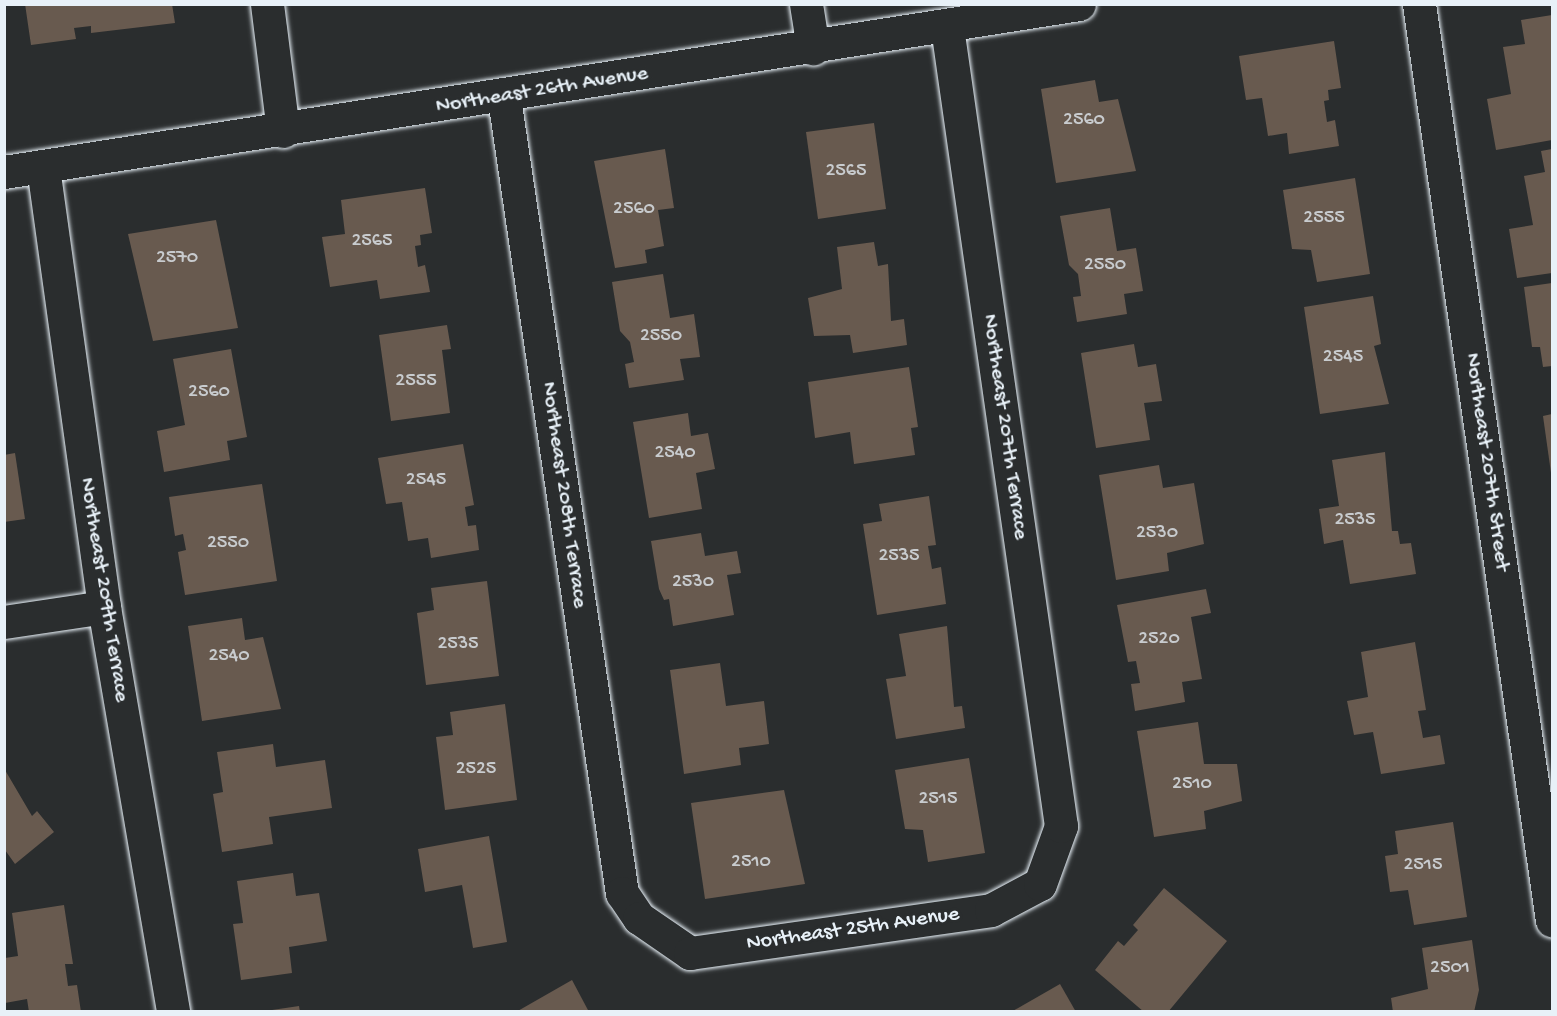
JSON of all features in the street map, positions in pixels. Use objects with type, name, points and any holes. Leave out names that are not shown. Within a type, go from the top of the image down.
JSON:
[{"type":"street","points":[[267,4],[283,130]]},
{"type":"street","points":[[806,4],[813,48]]},
{"type":"street","name":"Northeast 26th Avenue","points":[[4,172],[504,98],[1078,4]]},
{"type":"street","name":"Northeast 207th Street","points":[[1419,4],[1552,920]]},
{"type":"street","name":"Northeast 207th Terrace","points":[[947,27],[1061,826]]},
{"type":"street","name":"Northeast 208th Terrace","points":[[504,98],[622,893]]},
{"type":"street","name":"Northeast 209th Terrace","points":[[43,167],[104,607],[173,1011]]},
{"type":"street","points":[[4,622],[104,607]]},
{"type":"street","name":"Northeast 25th Avenue","points":[[622,893],[639,918],[690,953],[991,910],[1040,884],[1061,826]]},
{"type":"building","points":[[25,4],[172,4],[175,23],[91,33],[91,26],[74,28],[76,39],[31,45]]},
{"type":"building","points":[[1552,15],[1552,140],[1496,150],[1487,99],[1511,94],[1503,47],[1525,44],[1521,20]]},
{"type":"building","points":[[1334,41],[1341,88],[1328,90],[1329,100],[1324,101],[1327,122],[1335,120],[1339,146],[1289,154],[1287,133],[1268,136],[1262,98],[1246,100],[1239,56]]},
{"type":"building","points":[[1095,80],[1099,102],[1118,99],[1136,171],[1056,183],[1041,89]]},
{"type":"building","points":[[874,123],[886,209],[818,219],[806,132]]},
{"type":"building","points":[[665,149],[674,208],[658,210],[664,246],[645,250],[647,263],[615,268],[594,161]]},
{"type":"building","points":[[1552,149],[1552,273],[1517,278],[1509,229],[1533,225],[1524,176],[1545,172],[1541,151]]},
{"type":"building","points":[[1355,178],[1370,274],[1317,282],[1311,250],[1292,249],[1283,190]]},
{"type":"building","points":[[425,188],[432,233],[420,235],[421,245],[415,246],[418,267],[425,265],[430,292],[380,299],[377,280],[330,287],[322,237],[345,234],[341,200]]},
{"type":"building","points":[[1110,208],[1117,251],[1136,248],[1143,291],[1124,294],[1127,314],[1077,322],[1073,297],[1081,296],[1078,274],[1069,265],[1060,216]]},
{"type":"building","points":[[216,220],[238,328],[153,341],[128,234]]},
{"type":"building","points":[[874,242],[878,266],[888,264],[891,321],[904,319],[907,345],[853,353],[850,335],[814,336],[808,298],[842,289],[837,247]]},
{"type":"building","points":[[663,274],[670,318],[694,314],[700,357],[680,359],[684,380],[629,388],[625,364],[634,362],[630,342],[620,331],[612,282]]},
{"type":"building","points":[[1552,283],[1552,366],[1543,367],[1540,347],[1532,347],[1524,287]]},
{"type":"building","points":[[1373,296],[1381,344],[1374,346],[1389,404],[1320,414],[1304,307]]},
{"type":"building","points":[[447,325],[451,349],[442,350],[450,413],[391,421],[379,335]]},
{"type":"building","points":[[1134,344],[1138,367],[1156,364],[1162,401],[1144,403],[1150,440],[1096,448],[1081,353]]},
{"type":"building","points":[[231,349],[247,437],[227,441],[230,460],[164,472],[157,431],[185,425],[173,359]]},
{"type":"building","points":[[909,367],[918,427],[911,428],[915,455],[854,464],[850,432],[815,438],[808,382]]},
{"type":"building","points":[[688,413],[691,436],[708,433],[715,469],[696,473],[702,509],[649,518],[633,422]]},
{"type":"building","points":[[1552,414],[1552,473],[1551,473],[1543,416]]},
{"type":"building","points":[[463,444],[474,505],[465,507],[468,526],[476,525],[479,550],[431,558],[428,538],[408,541],[402,502],[386,504],[378,458]]},
{"type":"building","points":[[1385,452],[1392,531],[1398,531],[1400,544],[1411,543],[1416,574],[1350,584],[1343,540],[1324,544],[1319,509],[1339,506],[1332,460]]},
{"type":"building","points":[[15,453],[25,519],[4,522],[4,455]]},
{"type":"building","points":[[1159,465],[1163,488],[1194,483],[1204,544],[1167,553],[1169,571],[1116,580],[1099,475]]},
{"type":"building","points":[[262,484],[277,581],[185,595],[178,552],[186,550],[183,534],[175,536],[169,497]]},
{"type":"building","points":[[929,496],[936,545],[928,546],[932,569],[941,567],[946,604],[877,615],[863,524],[882,521],[879,504]]},
{"type":"building","points":[[701,533],[705,556],[737,551],[741,573],[727,575],[734,615],[673,626],[669,599],[664,600],[659,589],[651,541]]},
{"type":"building","points":[[487,581],[499,676],[426,685],[417,613],[434,610],[431,588]]},
{"type":"building","points":[[1206,589],[1211,613],[1191,617],[1202,679],[1182,682],[1185,702],[1135,711],[1131,684],[1140,683],[1136,661],[1128,662],[1117,605]]},
{"type":"building","points":[[242,618],[245,640],[263,637],[281,709],[202,721],[188,626]]},
{"type":"building","points":[[947,626],[954,707],[962,706],[965,728],[896,739],[886,679],[906,676],[899,634]]},
{"type":"building","points":[[1415,642],[1426,710],[1418,711],[1423,738],[1440,735],[1445,764],[1381,774],[1373,732],[1354,735],[1347,701],[1368,697],[1361,652]]},
{"type":"building","points":[[720,663],[726,706],[764,701],[769,744],[739,748],[741,765],[684,774],[670,670]]},
{"type":"building","points":[[505,704],[517,800],[445,810],[436,737],[453,735],[450,712]]},
{"type":"building","points":[[1198,722],[1204,764],[1237,764],[1242,801],[1204,811],[1206,829],[1154,837],[1137,731]]},
{"type":"building","points":[[273,744],[276,767],[325,760],[332,808],[269,817],[273,844],[222,852],[213,794],[223,792],[217,752]]},
{"type":"building","points":[[969,758],[985,853],[928,862],[923,830],[905,829],[895,770]]},
{"type":"building","points":[[5,770],[32,816],[37,811],[54,832],[15,864],[5,850]]},
{"type":"building","points":[[784,790],[805,884],[705,899],[691,803]]},
{"type":"building","points":[[1453,822],[1467,917],[1414,925],[1408,890],[1390,892],[1385,856],[1398,854],[1395,831]]},
{"type":"building","points":[[489,836],[507,942],[473,948],[462,885],[425,892],[418,849]]},
{"type":"building","points":[[293,873],[296,896],[319,893],[327,941],[289,947],[292,973],[241,980],[233,924],[243,923],[237,881]]},
{"type":"building","points":[[1164,888],[1227,941],[1168,1012],[1144,1012],[1095,970],[1118,941],[1124,946],[1138,930],[1133,925]]},
{"type":"building","points":[[64,905],[73,964],[65,964],[68,986],[77,985],[81,1012],[29,1012],[27,999],[5,1003],[5,958],[18,956],[12,913]]},
{"type":"building","points":[[1472,940],[1479,990],[1474,1012],[1393,1012],[1391,998],[1428,989],[1422,948]]},
{"type":"building","points":[[572,980],[589,1012],[516,1012]]},
{"type":"building","points":[[1060,984],[1076,1012],[1011,1012]]},
{"type":"building","points":[[299,1006],[300,1012],[272,1012],[272,1010]]}]
